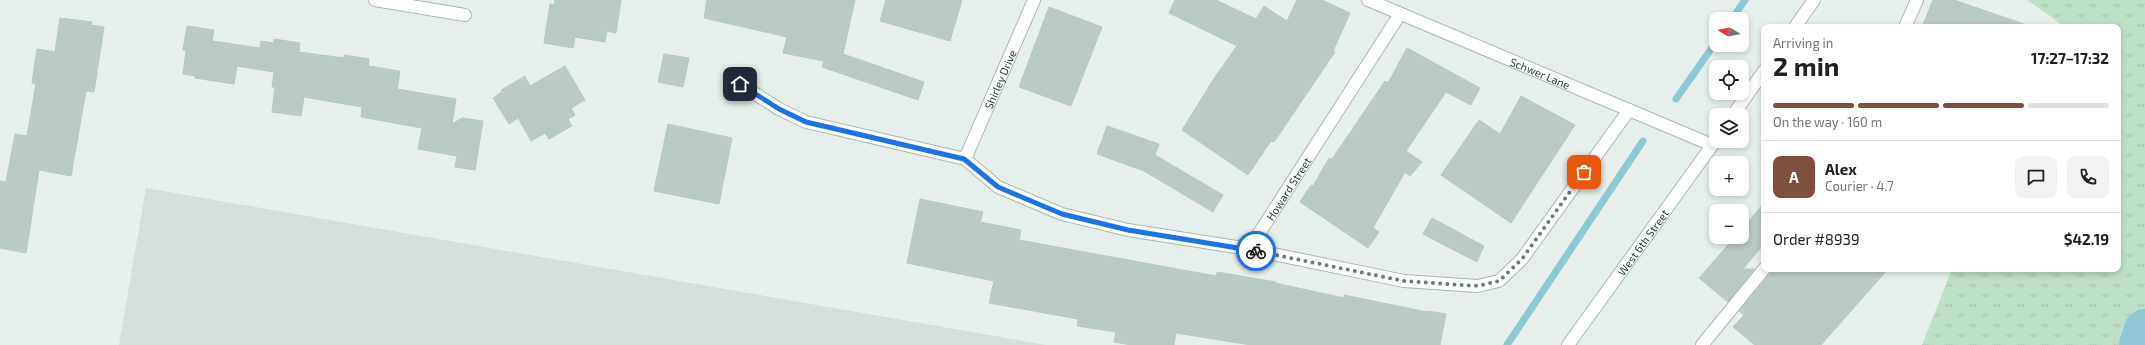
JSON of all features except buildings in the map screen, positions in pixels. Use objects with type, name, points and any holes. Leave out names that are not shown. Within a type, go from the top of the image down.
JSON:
[{"type":"street","points":[[375,0],[465,15]]},
{"type":"street","name":"Shirley Drive","points":[[964,159],[1034,0]]},
{"type":"street","name":"Schwer Lane","points":[[1368,0],[1629,110],[1709,141]]},
{"type":"street","points":[[1797,24],[1814,0]]},
{"type":"street","points":[[1906,24],[1917,0]]},
{"type":"street","name":"Howard Street","points":[[1249,249],[1400,14]]},
{"type":"street","points":[[1738,108],[1761,75]]},
{"type":"street","points":[[740,84],[779,109],[806,122],[964,159],[998,187],[1062,214],[1128,230],[1249,249],[1404,281],[1478,286],[1499,281],[1522,259],[1629,110]]},
{"type":"street","name":"West 6th Street","points":[[1568,345],[1710,148]]},
{"type":"street","points":[[1702,345],[1762,272]]},
{"type":"shaded area","points":[[146,188],[1046,345],[119,345]]},
{"type":"green space","points":[[2027,0],[2145,0],[2145,345],[1922,345],[1951,272],[2121,272],[2121,24],[2061,24]]},
{"type":"waterway","points":[[1737,12],[1745,0]]},
{"type":"waterway","points":[[1676,99],[1709,52]]},
{"type":"waterway","points":[[1507,345],[1643,141]]},
{"type":"waterway","points":[[2140,345],[2145,330]]},
{"type":"way so far","points":[[1256,251],[1404,281],[1478,286],[1499,281],[1522,259],[1584,172]]},
{"type":"route","points":[[740,84],[779,109],[806,122],[964,159],[998,187],[1062,214],[1128,230],[1256,251]]}]
